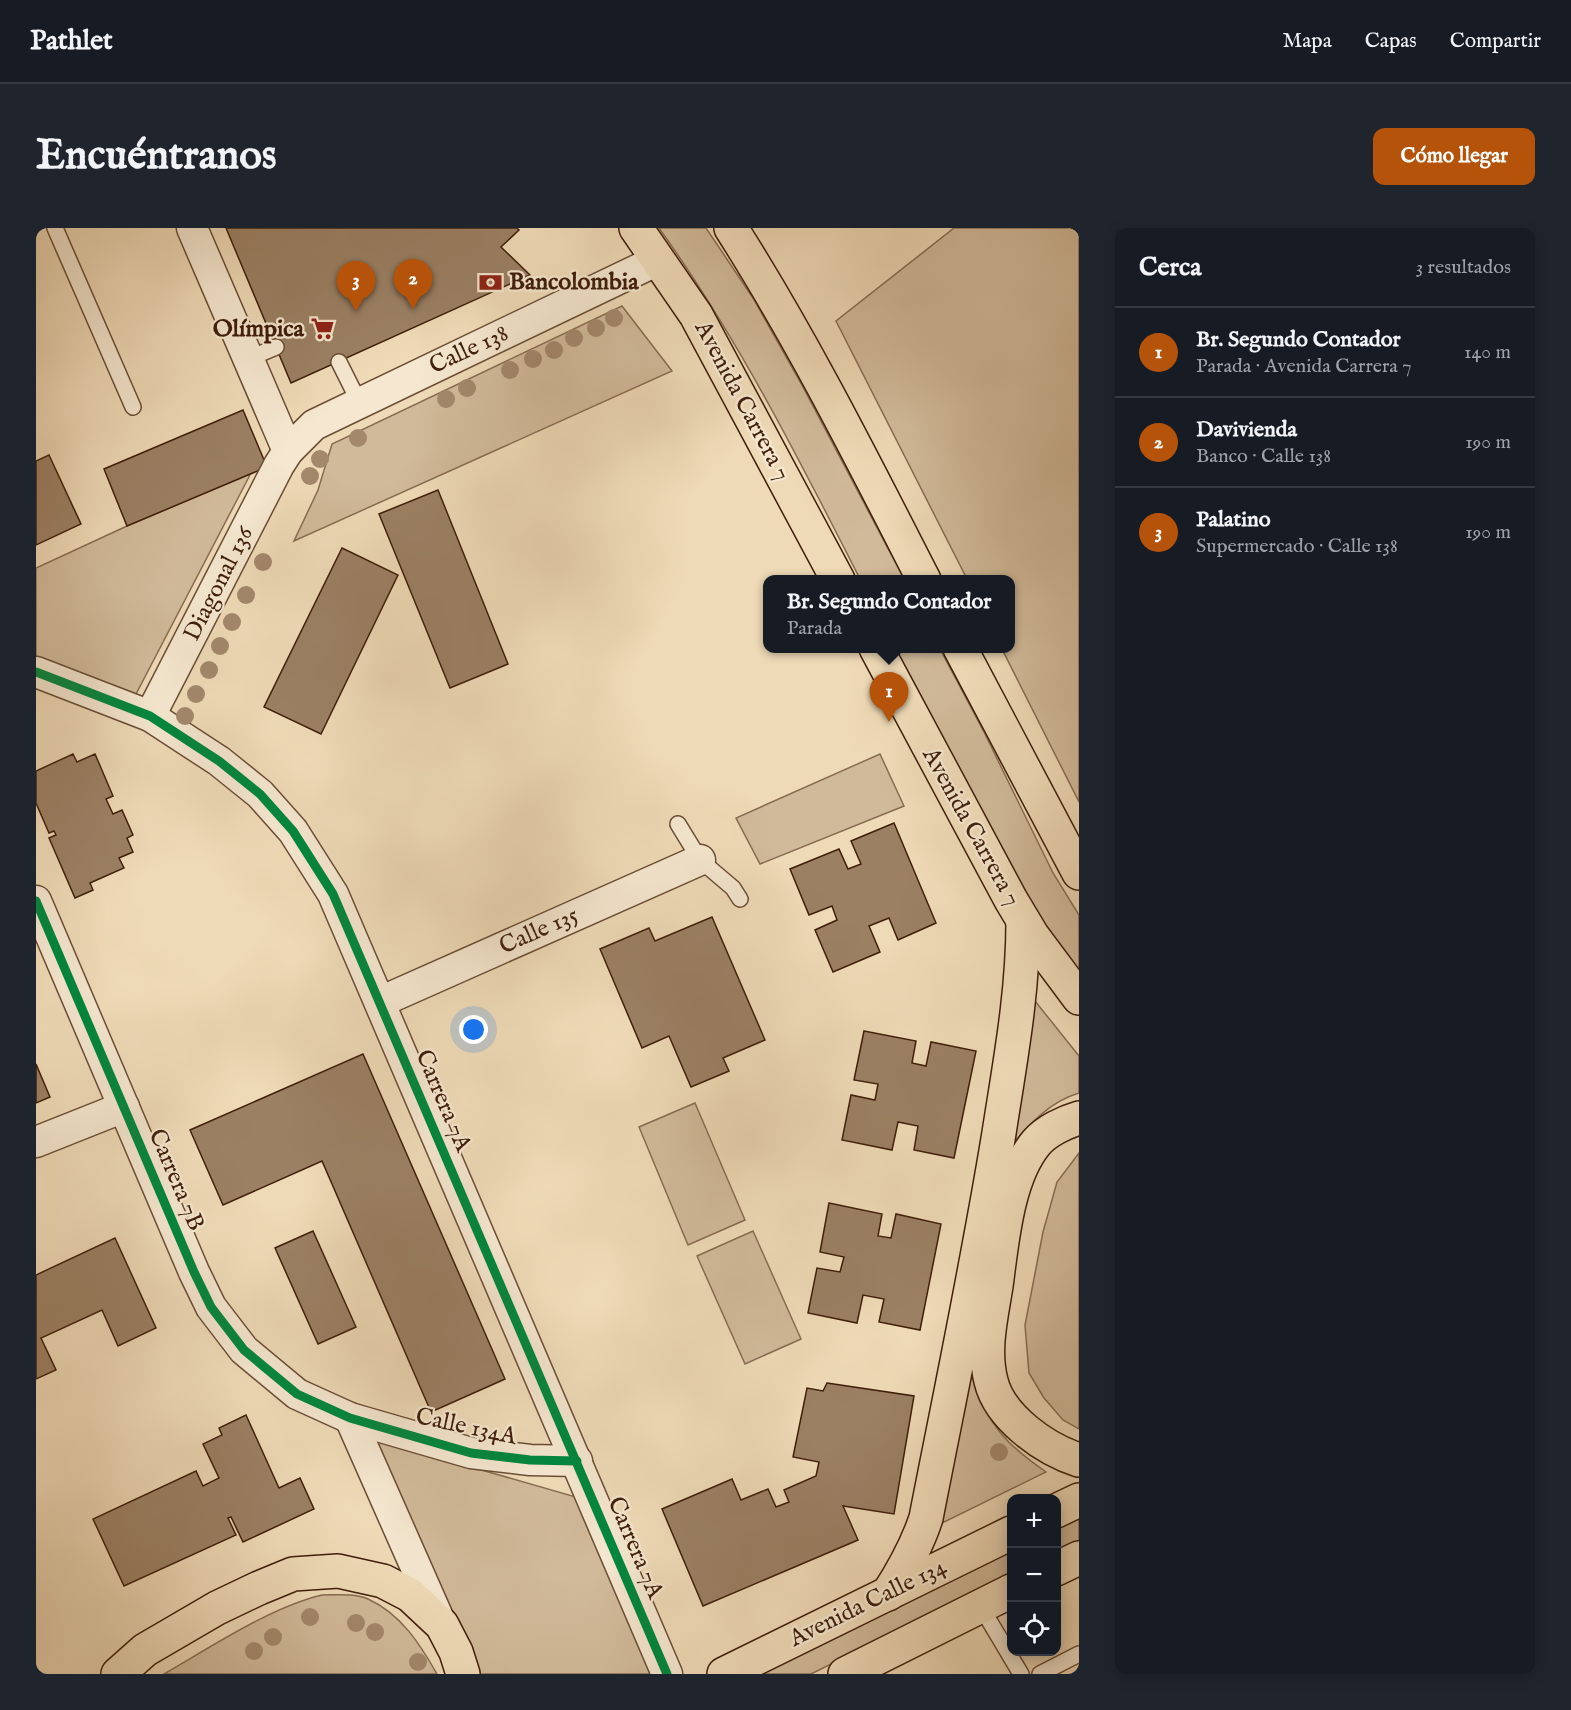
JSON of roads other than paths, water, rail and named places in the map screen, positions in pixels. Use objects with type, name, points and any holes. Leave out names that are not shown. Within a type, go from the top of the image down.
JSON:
[{"type":"main road","name":"Avenida Carrera 7","points":[[636,228],[696,315],[836,575]]},
{"type":"main road","points":[[731,228],[801,345],[922,575]]},
{"type":"main road","name":"Avenida Carrera 7","points":[[879,653],[937,766],[1023,921],[1079,998]]},
{"type":"main road","points":[[963,653],[1079,873]]},
{"type":"main road","points":[[888,1593],[910,1559],[926,1518],[988,1199],[1018,1012],[1023,969],[1023,921]]},
{"type":"main road","points":[[1079,1118],[1052,1130],[1037,1142],[1023,1163],[1013,1192],[1004,1232],[989,1335],[988,1359],[991,1382],[999,1399],[1012,1417],[1023,1429],[1039,1440],[1079,1460]]},
{"type":"main road","points":[[1061,1509],[1079,1500]]},
{"type":"main road","name":"Avenida Calle 134","points":[[724,1674],[1007,1535]]},
{"type":"main road","points":[[1061,1567],[1079,1558]]},
{"type":"main road","points":[[118,1674],[145,1650],[217,1608],[293,1574],[338,1571],[383,1581],[410,1595],[442,1625],[456,1652],[463,1674]]},
{"type":"main road","points":[[845,1674],[1007,1593]]},
{"type":"street","points":[[192,228],[288,451]]},
{"type":"street","name":"Calle 138","points":[[288,451],[314,425],[658,260]]},
{"type":"street","name":"Diagonal 136","points":[[150,716],[288,451]]},
{"type":"street","name":"Carrera 7A","points":[[36,672],[150,716],[219,761],[260,794],[293,831],[333,894],[667,1674]]},
{"type":"street","name":"Calle 135","points":[[380,1002],[700,860]]},
{"type":"street","name":"Carrera 7B","points":[[36,901],[211,1307],[244,1350],[297,1394],[350,1418]]},
{"type":"street","points":[[36,1142],[124,1107]]},
{"type":"street","points":[[350,1418],[442,1625]]},
{"type":"street","name":"Calle 134A","points":[[350,1418],[471,1453],[530,1460],[577,1461]]},
{"type":"lane","points":[[56,228],[133,407]]},
{"type":"lane","points":[[249,359],[276,347]]},
{"type":"lane","points":[[339,362],[359,402]]},
{"type":"lane","points":[[678,825],[700,860],[733,888],[740,898]]},
{"type":"lane","points":[[981,1607],[1021,1674]]},
{"type":"lane","points":[[1040,1674],[1079,1654]]},
{"type":"place","name":"Bancolombia","points":[[491,282]]},
{"type":"place","name":"Davivienda","points":[[413,309]]},
{"type":"place","name":"Palatino","points":[[356,311]]},
{"type":"place","name":"Olímpica","points":[[322,329]]},
{"type":"place","name":"Br. Segundo Contador","points":[[889,722]]}]
